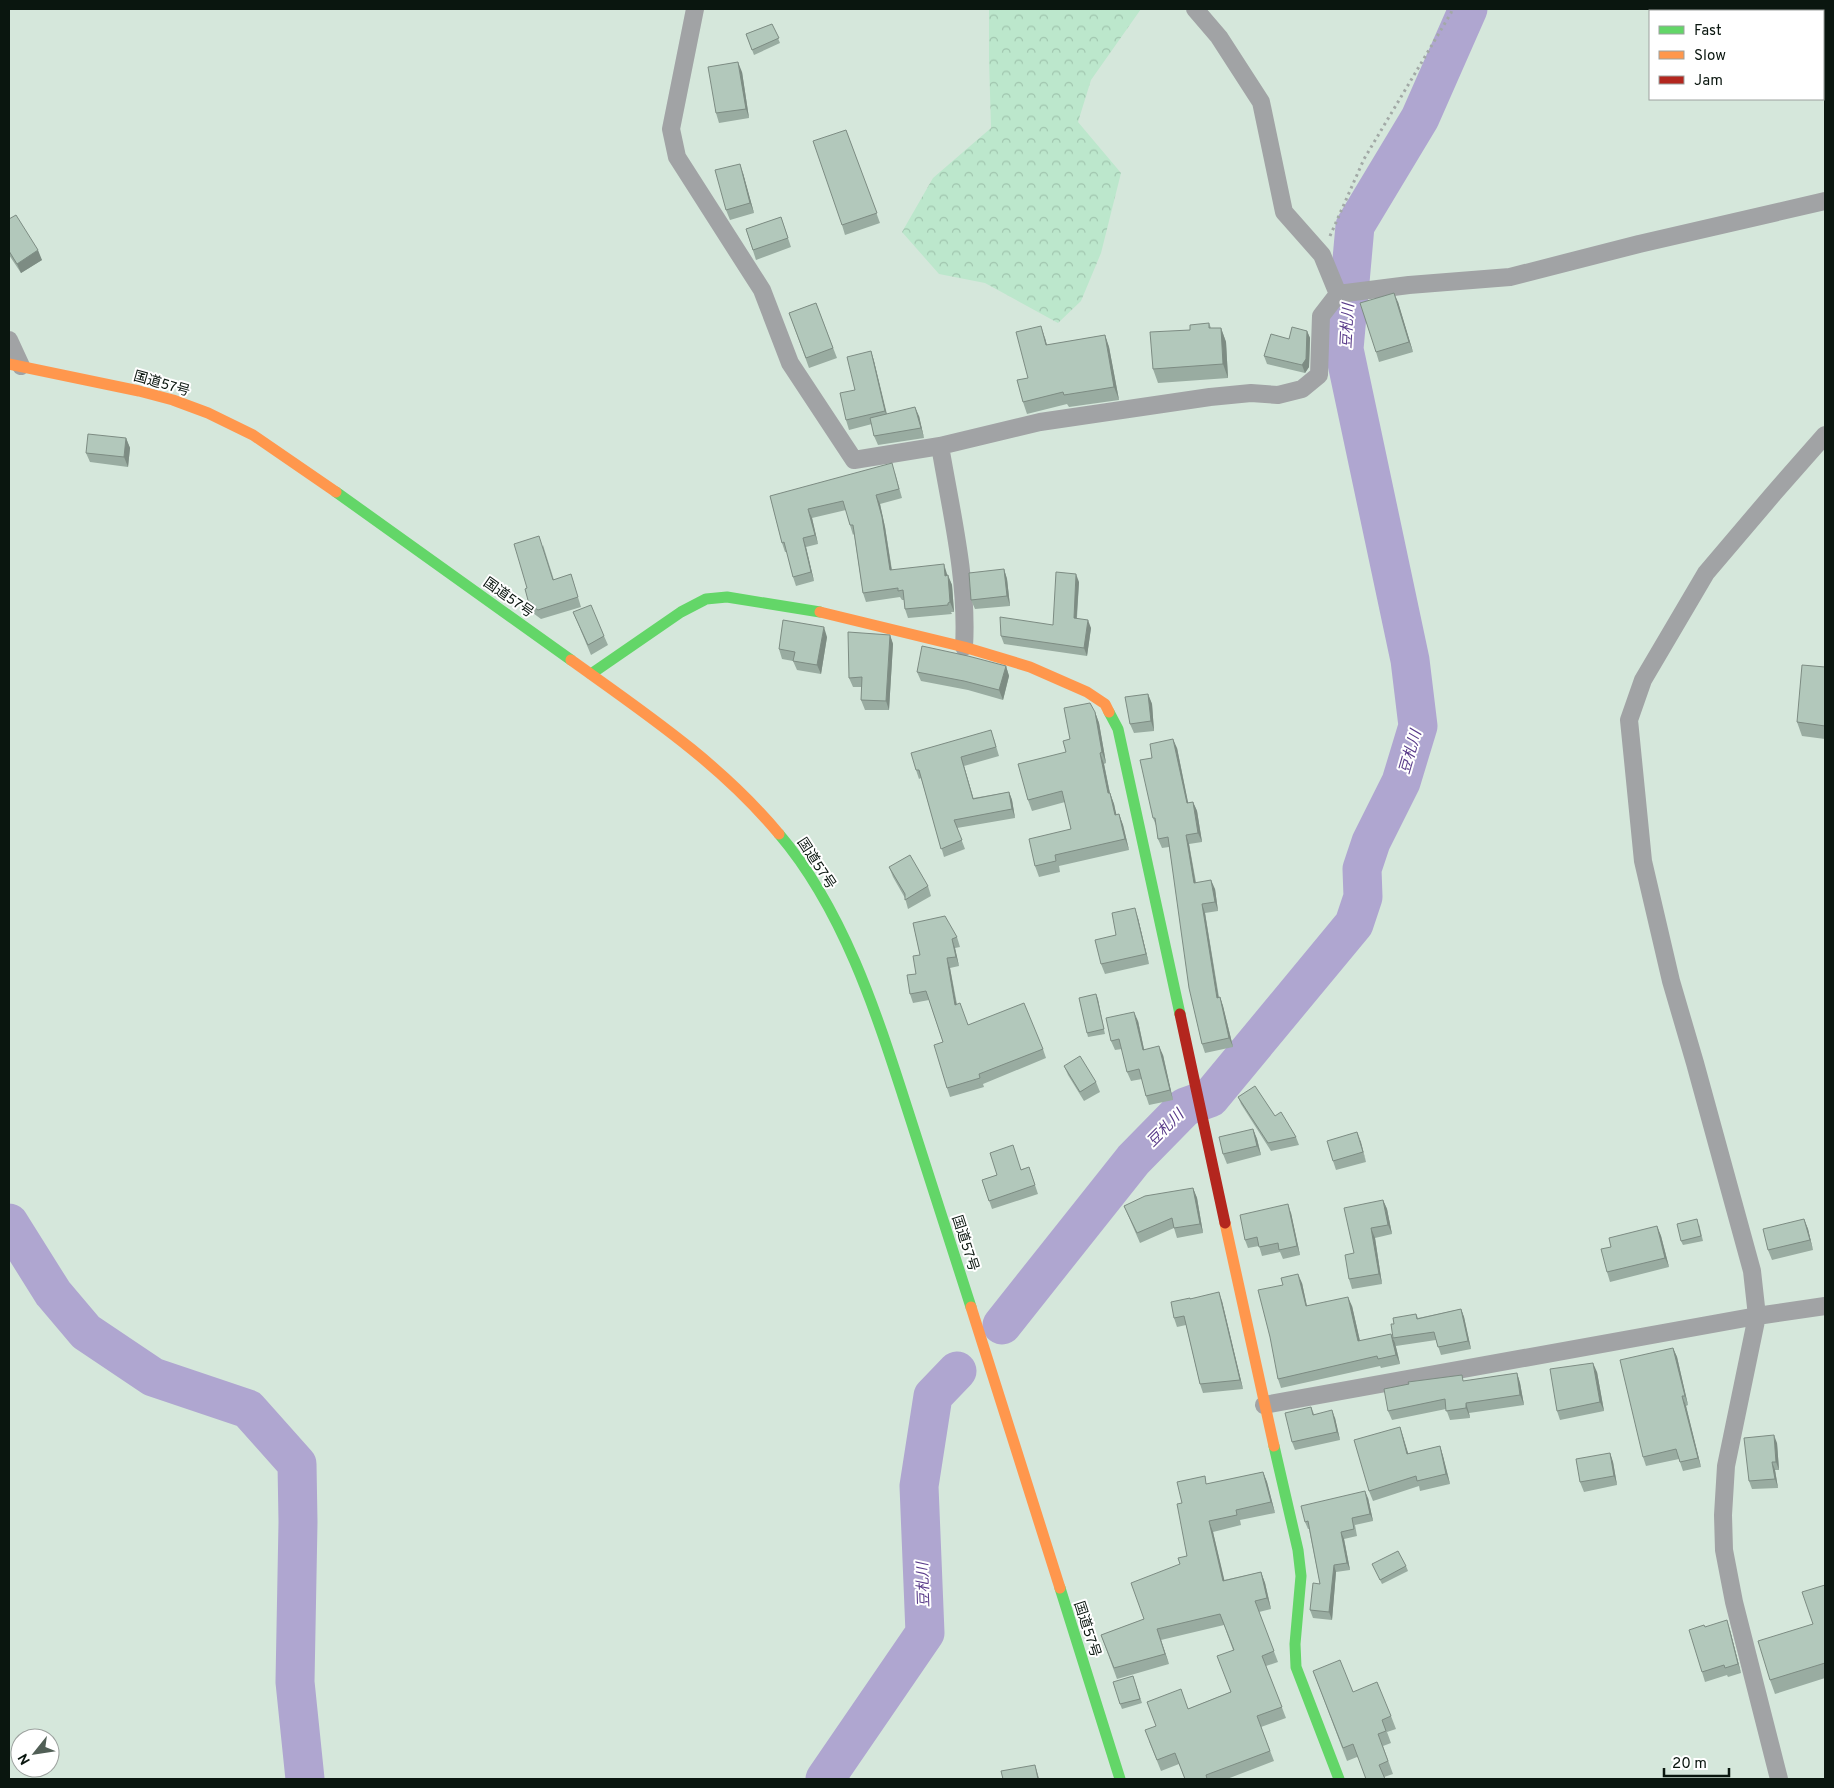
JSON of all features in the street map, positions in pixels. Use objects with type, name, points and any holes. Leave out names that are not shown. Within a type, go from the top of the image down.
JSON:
[{"type":"main road","name":"国道57号","points":[[15,365],[173,400],[208,413],[253,435],[658,720],[702,756],[768,821],[795,854],[818,890],[840,931],[873,1006],[1120,1779]]},
{"type":"main road","points":[[591,674],[681,612],[706,598],[727,597],[838,614],[964,647],[1030,667],[1086,692],[1105,704],[1118,728],[1264,1405],[1298,1550],[1301,1576],[1295,1644],[1296,1667],[1339,1779]]},
{"type":"street","points":[[694,9],[671,129],[677,157],[762,290],[790,363],[854,460],[940,446],[1040,422],[1210,397],[1251,393],[1278,395],[1302,389],[1319,374],[1321,316],[1338,294],[1409,285],[1510,277],[1639,244],[1825,201]]},
{"type":"street","points":[[1195,9],[1219,37],[1262,102],[1284,212],[1322,254],[1338,294]]},
{"type":"street","points":[[9,340],[15,365]]},
{"type":"street","points":[[1779,1779],[1734,1602],[1724,1550],[1722,1515],[1726,1466],[1757,1316],[1752,1271],[1695,1062],[1671,982],[1643,861],[1629,720],[1643,680],[1706,573],[1825,435]]},
{"type":"street","points":[[940,446],[960,568],[965,621],[964,647]]},
{"type":"street","points":[[1264,1405],[1757,1316],[1825,1306]]},
{"type":"path","points":[[1322,254],[1364,159],[1452,9]]},
{"type":"green space","points":[[989,9],[1141,9],[1091,80],[1078,122],[1121,173],[1101,253],[1081,301],[1058,323],[985,283],[939,274],[902,232],[933,178],[991,128]]},
{"type":"building","points":[[772,24],[779,38],[752,50],[746,34]]},
{"type":"building","points":[[738,62],[746,109],[716,113],[708,67]]},
{"type":"building","points":[[846,130],[877,213],[842,225],[813,141]]},
{"type":"building","points":[[740,164],[750,203],[726,210],[715,170]]},
{"type":"building","points":[[16,215],[38,250],[17,264],[9,251],[9,219]]},
{"type":"building","points":[[781,217],[788,238],[753,250],[746,229]]},
{"type":"building","points":[[1394,293],[1409,342],[1376,352],[1360,303]]},
{"type":"building","points":[[816,303],[833,348],[806,358],[789,313]]},
{"type":"building","points":[[1209,323],[1209,328],[1221,328],[1223,364],[1153,369],[1150,332],[1190,330],[1190,325]]},
{"type":"building","points":[[1041,326],[1046,345],[1105,335],[1114,387],[1064,395],[1063,392],[1023,402],[1017,380],[1028,378],[1016,332]]},
{"type":"building","points":[[1292,327],[1307,331],[1306,359],[1302,365],[1264,356],[1271,334],[1289,339]]},
{"type":"building","points":[[871,351],[885,411],[846,420],[840,393],[855,390],[847,357]]},
{"type":"building","points":[[915,407],[921,428],[874,436],[870,418]]},
{"type":"building","points":[[88,434],[126,438],[124,457],[86,453]]},
{"type":"building","points":[[892,463],[899,489],[876,495],[882,517],[890,570],[944,564],[945,576],[948,575],[950,602],[948,605],[905,609],[903,590],[898,591],[898,588],[863,593],[853,525],[850,525],[843,501],[808,509],[815,535],[803,538],[811,572],[793,577],[770,496]]},
{"type":"building","points":[[539,536],[553,580],[571,574],[578,597],[538,610],[529,604],[525,589],[527,588],[514,544]]},
{"type":"building","points":[[1004,569],[1007,596],[971,600],[969,573]]},
{"type":"building","points":[[1056,572],[1076,574],[1074,618],[1088,620],[1084,648],[1001,636],[1000,617],[1053,625]]},
{"type":"building","points":[[591,605],[604,636],[588,645],[573,612]]},
{"type":"building","points":[[783,620],[824,627],[817,665],[793,661],[795,652],[779,649]]},
{"type":"building","points":[[848,632],[890,635],[886,701],[861,700],[862,677],[849,678]]},
{"type":"building","points":[[922,646],[1006,666],[999,690],[917,672]]},
{"type":"building","points":[[1802,665],[1825,667],[1825,726],[1797,722]]},
{"type":"building","points":[[1148,694],[1151,721],[1130,724],[1125,697]]},
{"type":"building","points":[[1090,703],[1095,712],[1102,752],[1100,753],[1108,793],[1110,793],[1115,815],[1119,814],[1125,839],[1055,855],[1056,861],[1035,866],[1029,839],[1071,829],[1062,791],[1028,800],[1018,764],[1066,752],[1063,741],[1070,739],[1064,708]]},
{"type":"building","points":[[991,730],[996,747],[961,757],[973,799],[1009,792],[1012,809],[954,820],[962,840],[941,849],[919,770],[916,770],[911,753]]},
{"type":"building","points":[[1173,739],[1187,803],[1193,802],[1198,833],[1186,835],[1194,883],[1211,880],[1215,902],[1202,904],[1217,998],[1220,997],[1229,1038],[1202,1044],[1189,988],[1168,837],[1158,839],[1155,818],[1153,818],[1140,760],[1152,758],[1150,744]]},
{"type":"building","points":[[910,855],[928,886],[905,900],[905,894],[889,867]]},
{"type":"building","points":[[1135,908],[1146,954],[1101,964],[1095,940],[1116,935],[1112,913]]},
{"type":"building","points":[[945,916],[957,937],[952,939],[956,957],[947,958],[955,1005],[960,1003],[968,1025],[1024,1003],[1043,1049],[979,1074],[980,1078],[947,1088],[934,1045],[943,1042],[926,991],[910,994],[907,975],[916,974],[913,956],[920,955],[913,923]]},
{"type":"building","points":[[1096,994],[1104,1029],[1087,1033],[1079,998]]},
{"type":"building","points":[[1134,1012],[1143,1050],[1159,1046],[1170,1090],[1146,1096],[1139,1069],[1127,1072],[1119,1039],[1111,1041],[1106,1018]]},
{"type":"building","points":[[1080,1056],[1096,1082],[1080,1092],[1064,1066]]},
{"type":"building","points":[[1255,1086],[1275,1116],[1281,1112],[1296,1137],[1268,1143],[1238,1097]]},
{"type":"building","points":[[1253,1129],[1257,1146],[1223,1154],[1219,1137]]},
{"type":"building","points":[[1357,1132],[1363,1152],[1333,1161],[1327,1141]]},
{"type":"building","points":[[1013,1145],[1021,1170],[1029,1167],[1035,1185],[989,1201],[982,1180],[997,1175],[990,1153]]},
{"type":"building","points":[[1193,1188],[1200,1224],[1174,1228],[1172,1218],[1137,1233],[1124,1206],[1145,1196]]},
{"type":"building","points":[[1383,1200],[1388,1225],[1371,1228],[1379,1274],[1349,1279],[1345,1255],[1354,1253],[1344,1208]]},
{"type":"building","points":[[1288,1204],[1297,1246],[1279,1250],[1278,1243],[1259,1247],[1257,1237],[1245,1240],[1240,1215]]},
{"type":"building","points":[[1697,1219],[1701,1236],[1681,1241],[1677,1224]]},
{"type":"building","points":[[1804,1219],[1810,1240],[1768,1250],[1763,1229]]},
{"type":"building","points":[[1657,1226],[1665,1258],[1607,1272],[1601,1249],[1611,1247],[1609,1238]]},
{"type":"building","points":[[1298,1274],[1306,1306],[1348,1297],[1358,1341],[1391,1334],[1396,1355],[1378,1359],[1377,1356],[1278,1379],[1258,1290],[1283,1285],[1281,1278]]},
{"type":"building","points":[[1219,1292],[1240,1380],[1200,1384],[1184,1316],[1174,1318],[1171,1302]]},
{"type":"building","points":[[1461,1309],[1468,1341],[1438,1347],[1434,1332],[1393,1338],[1391,1324],[1394,1324],[1393,1318],[1416,1314],[1417,1319]]},
{"type":"building","points":[[1673,1348],[1685,1396],[1682,1396],[1698,1458],[1680,1462],[1676,1449],[1643,1457],[1620,1360]]},
{"type":"building","points":[[1593,1363],[1600,1402],[1557,1411],[1550,1369]]},
{"type":"building","points":[[1517,1373],[1520,1395],[1466,1403],[1466,1408],[1446,1411],[1445,1399],[1388,1411],[1384,1389],[1409,1384],[1408,1382],[1462,1375],[1463,1381]]},
{"type":"building","points":[[1311,1407],[1313,1415],[1332,1410],[1337,1432],[1292,1442],[1285,1413]]},
{"type":"building","points":[[1400,1427],[1407,1454],[1440,1446],[1446,1474],[1417,1481],[1416,1476],[1369,1491],[1354,1440]]},
{"type":"building","points":[[1774,1435],[1776,1462],[1772,1462],[1775,1479],[1749,1481],[1744,1438]]},
{"type":"building","points":[[1610,1453],[1614,1476],[1580,1482],[1576,1459]]},
{"type":"building","points":[[1263,1472],[1271,1502],[1236,1510],[1237,1515],[1209,1521],[1223,1581],[1261,1572],[1267,1598],[1255,1601],[1274,1651],[1262,1656],[1282,1707],[1257,1716],[1270,1751],[1206,1775],[1207,1779],[1185,1779],[1175,1753],[1157,1760],[1145,1730],[1156,1726],[1147,1702],[1181,1689],[1188,1709],[1231,1692],[1217,1656],[1234,1650],[1220,1614],[1157,1629],[1165,1654],[1114,1668],[1101,1635],[1144,1619],[1131,1583],[1180,1564],[1178,1558],[1187,1556],[1177,1504],[1182,1503],[1177,1482],[1205,1476],[1206,1484]]},
{"type":"building","points":[[1365,1491],[1370,1514],[1352,1518],[1354,1529],[1341,1532],[1347,1563],[1334,1565],[1329,1612],[1310,1610],[1313,1583],[1320,1584],[1308,1521],[1305,1522],[1301,1506]]},
{"type":"building","points":[[1398,1551],[1406,1566],[1380,1580],[1372,1564]]},
{"type":"building","points":[[1825,1585],[1825,1663],[1770,1680],[1758,1641],[1813,1624],[1802,1592]]},
{"type":"building","points":[[1727,1620],[1738,1664],[1725,1668],[1724,1665],[1702,1672],[1689,1630]]},
{"type":"building","points":[[1340,1660],[1353,1692],[1377,1682],[1391,1716],[1382,1720],[1386,1731],[1378,1734],[1388,1761],[1379,1765],[1385,1779],[1366,1779],[1353,1744],[1343,1748],[1313,1671]]},
{"type":"building","points":[[1133,1676],[1140,1699],[1120,1704],[1113,1682]]},
{"type":"building","points":[[1035,1765],[1038,1779],[1003,1779],[1001,1771]]},
{"type":"waterway","name":"豆札川","points":[[1002,1325],[1133,1160],[1185,1107],[1210,1098],[1354,924],[1363,897],[1362,869],[1371,842],[1401,782],[1418,726],[1410,660],[1344,349],[1355,226],[1420,118],[1468,9]]},
{"type":"waterway","points":[[9,1223],[53,1293],[86,1332],[153,1377],[248,1409],[297,1464],[298,1522],[295,1682],[305,1779]]},
{"type":"waterway","name":"豆札川","points":[[825,1779],[925,1633],[919,1486],[933,1396],[957,1371]]},
{"type":"traffic: fast","points":[[336,492],[571,660]]},
{"type":"traffic: fast","points":[[591,674],[681,612],[706,599],[727,597],[820,612]]},
{"type":"traffic: fast","points":[[1109,712],[1118,729],[1180,1014]]},
{"type":"traffic: fast","points":[[779,834],[802,864],[822,896],[856,965],[883,1037],[971,1307]]},
{"type":"traffic: fast","points":[[1274,1446],[1298,1550],[1301,1576],[1295,1644],[1296,1667],[1339,1779]]},
{"type":"traffic: fast","points":[[1060,1588],[1120,1779]]},
{"type":"traffic: slow","points":[[9,364],[139,391],[173,400],[208,413],[253,435],[336,492]]},
{"type":"traffic: slow","points":[[820,612],[964,647],[1030,667],[1087,692],[1105,704],[1109,712]]},
{"type":"traffic: slow","points":[[571,660],[654,720],[707,762],[779,834]]},
{"type":"traffic: slow","points":[[1225,1223],[1274,1446]]},
{"type":"traffic: slow","points":[[971,1307],[1060,1588]]},
{"type":"traffic: jam","points":[[1180,1014],[1225,1223]]}]
